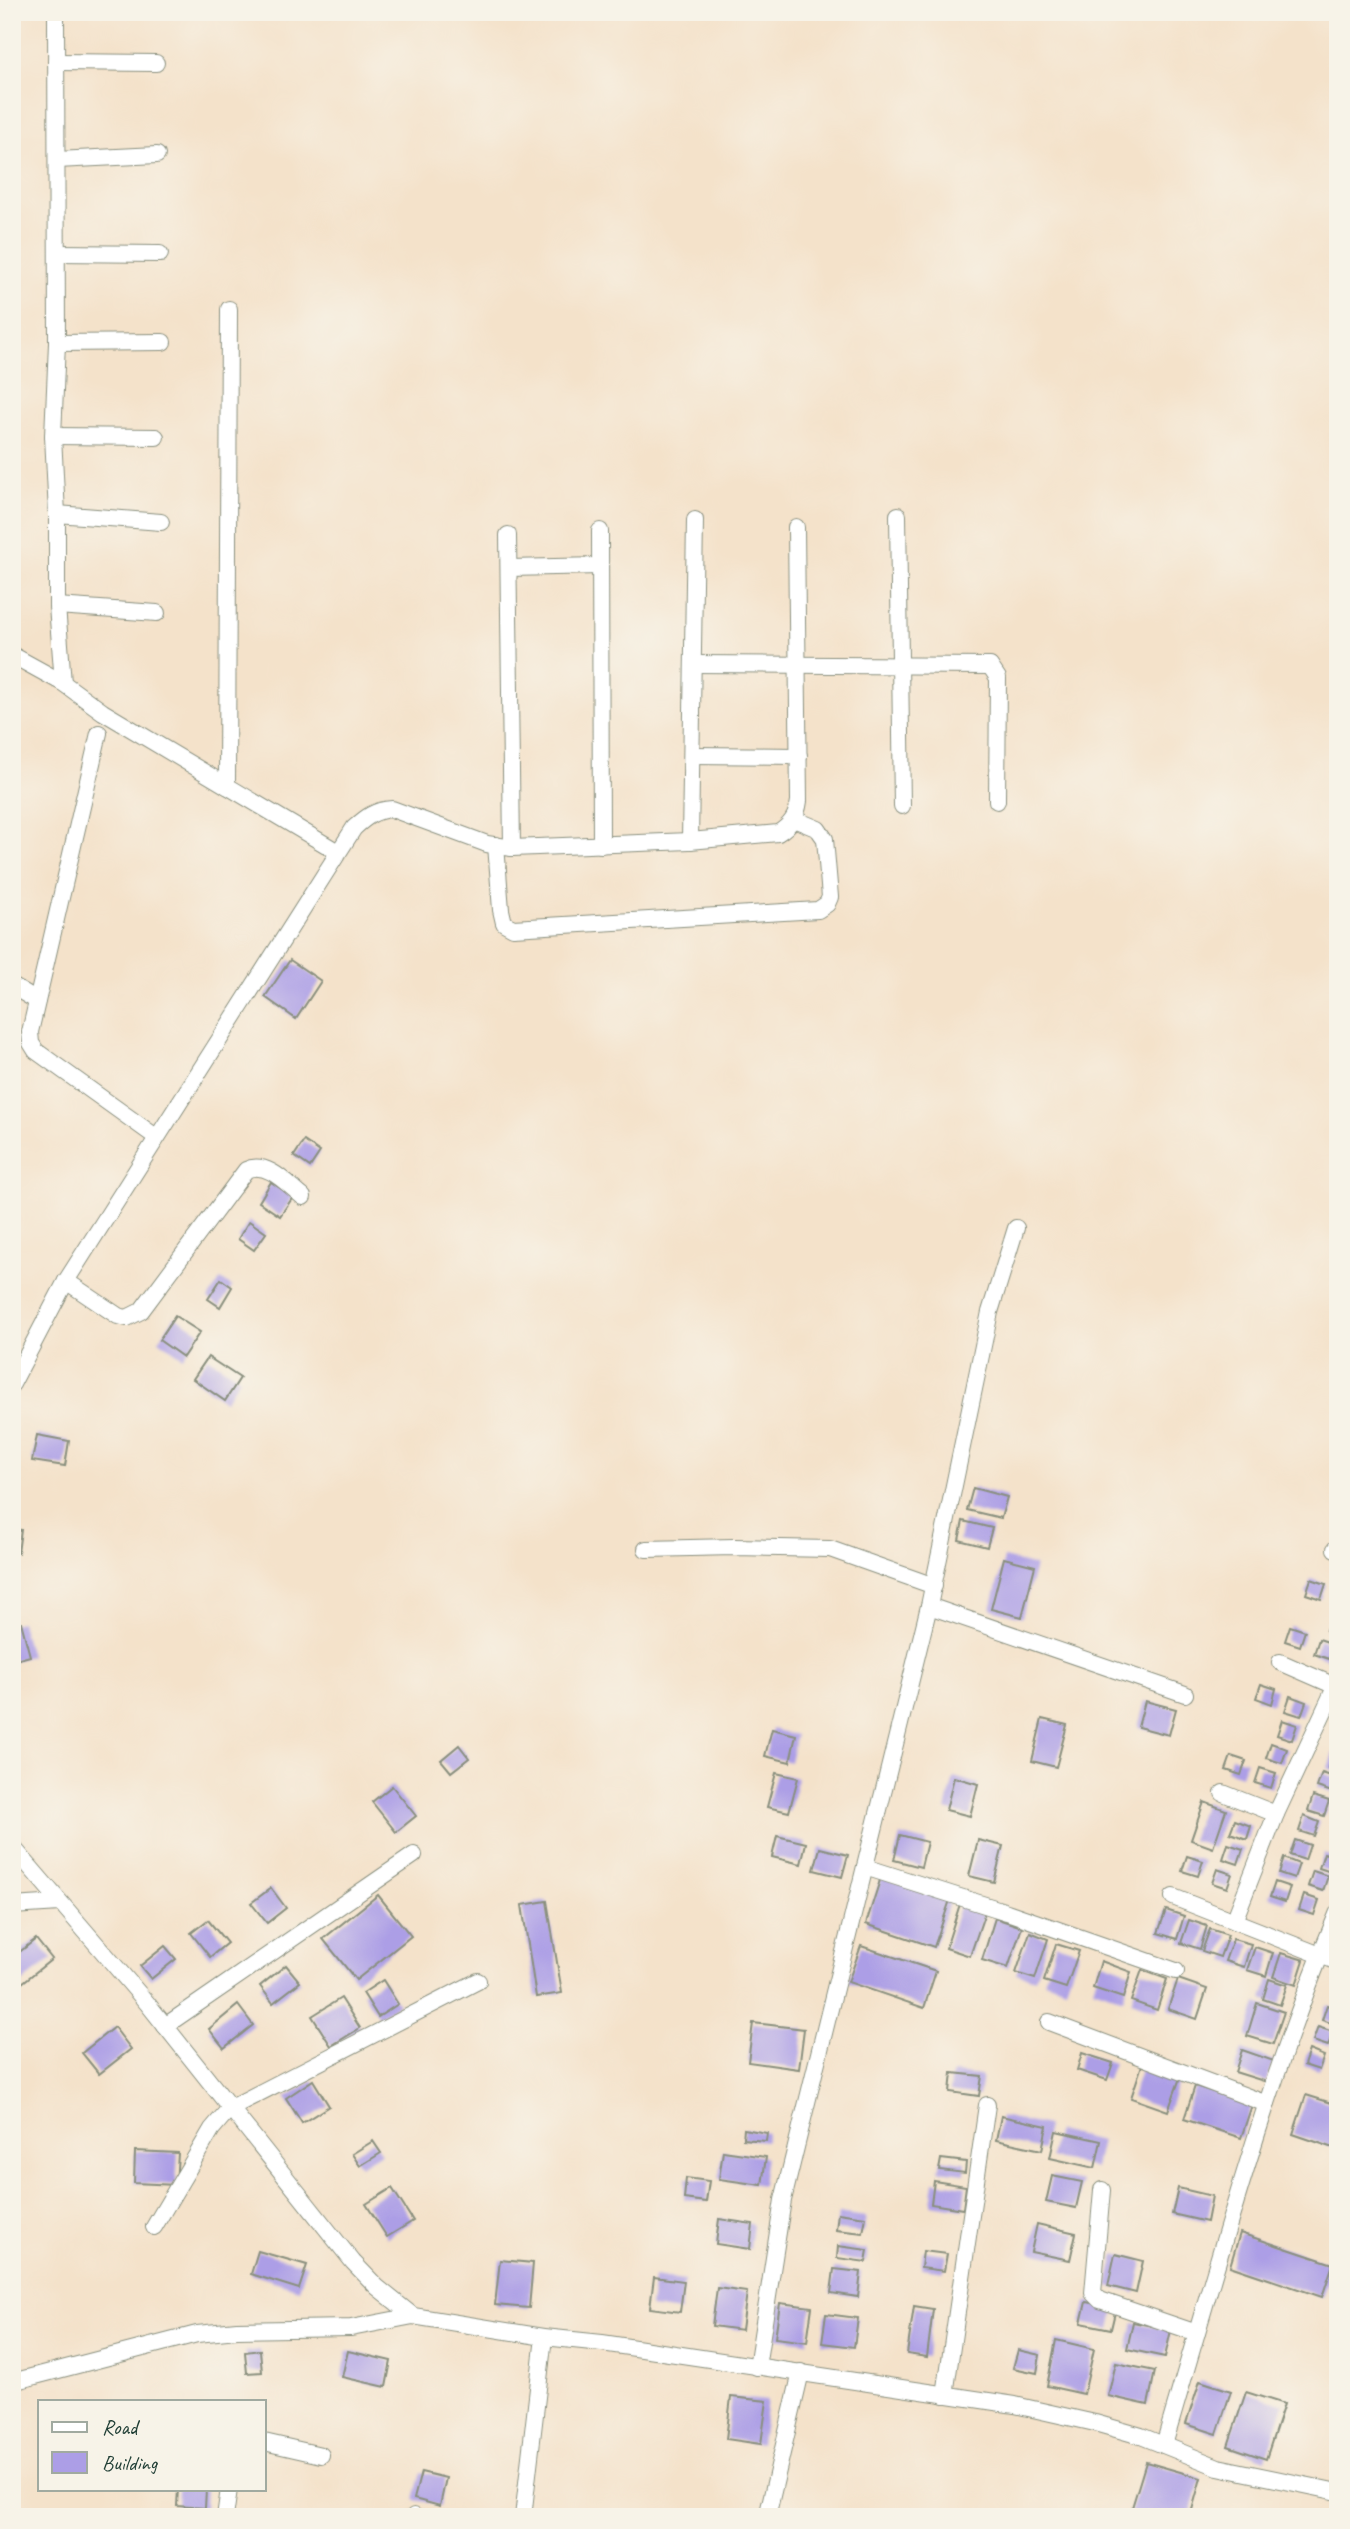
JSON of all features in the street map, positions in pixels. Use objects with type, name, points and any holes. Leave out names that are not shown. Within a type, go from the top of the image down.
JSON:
[{"type":"street","points":[[56,12],[57,343],[53,436],[57,514],[57,606],[63,683]]},
{"type":"street","points":[[56,62],[156,63]]},
{"type":"street","points":[[57,160],[157,155]]},
{"type":"street","points":[[57,253],[160,254]]},
{"type":"street","points":[[227,786],[229,309]]},
{"type":"street","points":[[57,343],[163,342]]},
{"type":"street","points":[[53,436],[156,437]]},
{"type":"street","points":[[57,514],[160,522]]},
{"type":"street","points":[[898,515],[902,806]]},
{"type":"street","points":[[690,841],[695,520]]},
{"type":"street","points":[[12,1384],[66,1280],[338,852],[354,828],[370,815],[380,810],[392,809],[487,844],[504,846],[690,841],[778,833],[788,827],[794,819],[799,801],[796,527]]},
{"type":"street","points":[[600,531],[601,845]]},
{"type":"street","points":[[508,535],[501,910],[505,923],[513,928],[818,911],[827,904],[830,897],[825,839],[818,829],[794,819]]},
{"type":"street","points":[[509,568],[600,566]]},
{"type":"street","points":[[57,606],[158,613]]},
{"type":"street","points":[[12,656],[63,683],[103,712],[338,852]]},
{"type":"street","points":[[692,664],[990,666],[998,678],[997,801]]},
{"type":"street","points":[[99,733],[30,1032],[31,1043],[36,1051],[156,1138]]},
{"type":"street","points":[[692,755],[799,756]]},
{"type":"street","points":[[12,986],[37,1001]]},
{"type":"street","points":[[66,1280],[118,1316],[134,1316],[141,1311],[246,1170],[255,1166],[266,1168],[303,1197]]},
{"type":"street","points":[[757,2367],[783,2200],[934,1586],[990,1312],[1016,1228]]},
{"type":"street","points":[[646,1549],[830,1549],[934,1586]]},
{"type":"street","points":[[929,1606],[1185,1694]]},
{"type":"street","points":[[1234,1921],[1276,1814],[1336,1684],[1280,1662]]},
{"type":"street","points":[[1223,1793],[1276,1814]]},
{"type":"street","points":[[12,1846],[165,2026],[354,2262],[377,2287],[413,2316]]},
{"type":"street","points":[[165,2026],[414,1855]]},
{"type":"street","points":[[865,1867],[1007,1912],[1176,1971]]},
{"type":"street","points":[[1173,1897],[1338,1962]]},
{"type":"street","points":[[12,1906],[60,1903]]},
{"type":"street","points":[[1164,2445],[1267,2104],[1338,1912]]},
{"type":"street","points":[[155,2227],[212,2129],[230,2108],[478,1981]]},
{"type":"street","points":[[1049,2022],[1267,2104]]},
{"type":"street","points":[[945,2395],[987,2105]]},
{"type":"street","points":[[1102,2190],[1093,2293],[1100,2300],[1197,2333]]},
{"type":"street","points":[[12,2382],[197,2334],[237,2330],[351,2328],[413,2316],[801,2372],[1049,2412],[1095,2423],[1164,2445],[1218,2467],[1338,2492]]},
{"type":"street","points":[[523,2517],[544,2337]]},
{"type":"street","points":[[767,2517],[801,2372]]},
{"type":"street","points":[[266,2442],[321,2455]]},
{"type":"street","points":[[225,2517],[229,2490]]},
{"type":"building","points":[[290,960],[321,981],[296,1019],[265,997]]},
{"type":"building","points":[[304,1141],[320,1152],[310,1167],[294,1156]]},
{"type":"building","points":[[271,1182],[293,1197],[280,1216],[259,1202]]},
{"type":"building","points":[[249,1221],[266,1233],[254,1250],[238,1239]]},
{"type":"building","points":[[221,1279],[232,1287],[220,1307],[208,1299]]},
{"type":"building","points":[[175,1316],[200,1332],[183,1357],[159,1340]]},
{"type":"building","points":[[208,1357],[240,1378],[225,1401],[193,1379]]},
{"type":"building","points":[[37,1435],[69,1441],[65,1466],[32,1461]]},
{"type":"building","points":[[973,1488],[1007,1497],[1001,1518],[967,1510]]},
{"type":"building","points":[[963,1521],[992,1528],[987,1547],[959,1540]]},
{"type":"building","points":[[12,1529],[21,1530],[18,1553],[12,1552]]},
{"type":"building","points":[[1004,1558],[1035,1566],[1022,1617],[991,1609]]},
{"type":"building","points":[[1311,1579],[1326,1584],[1321,1599],[1306,1594]]},
{"type":"building","points":[[1331,1616],[1338,1618],[1338,1634],[1326,1630]]},
{"type":"building","points":[[21,1622],[30,1656],[12,1661],[12,1624]]},
{"type":"building","points":[[1290,1626],[1305,1631],[1300,1646],[1285,1641]]},
{"type":"building","points":[[1319,1639],[1334,1644],[1329,1659],[1314,1654]]},
{"type":"building","points":[[1261,1684],[1276,1689],[1272,1704],[1256,1698]]},
{"type":"building","points":[[1290,1696],[1306,1702],[1301,1716],[1285,1711]]},
{"type":"building","points":[[1145,1701],[1176,1709],[1169,1735],[1138,1727]]},
{"type":"building","points":[[1042,1719],[1067,1725],[1056,1767],[1032,1761]]},
{"type":"building","points":[[1282,1720],[1297,1725],[1292,1740],[1277,1735]]},
{"type":"building","points":[[772,1729],[796,1735],[790,1762],[765,1756]]},
{"type":"building","points":[[1271,1743],[1287,1749],[1282,1763],[1266,1758]]},
{"type":"building","points":[[459,1745],[469,1758],[451,1772],[441,1760]]},
{"type":"building","points":[[1333,1753],[1338,1755],[1338,1772],[1328,1768]]},
{"type":"building","points":[[1231,1756],[1246,1761],[1241,1775],[1226,1770]]},
{"type":"building","points":[[1260,1768],[1276,1773],[1271,1788],[1255,1783]]},
{"type":"building","points":[[776,1773],[798,1778],[789,1812],[767,1807]]},
{"type":"building","points":[[1322,1773],[1337,1778],[1332,1792],[1317,1787]]},
{"type":"building","points":[[954,1777],[978,1784],[970,1816],[946,1810]]},
{"type":"building","points":[[392,1786],[416,1816],[396,1832],[372,1802]]},
{"type":"building","points":[[1313,1796],[1329,1801],[1324,1816],[1308,1811]]},
{"type":"building","points":[[1204,1802],[1226,1810],[1213,1848],[1191,1840]]},
{"type":"building","points":[[1304,1816],[1319,1822],[1314,1836],[1299,1831]]},
{"type":"building","points":[[1235,1820],[1251,1826],[1247,1839],[1230,1833]]},
{"type":"building","points":[[900,1835],[927,1842],[921,1867],[894,1860]]},
{"type":"building","points":[[777,1836],[806,1843],[801,1864],[772,1857]]},
{"type":"building","points":[[978,1840],[1003,1846],[994,1882],[969,1876]]},
{"type":"building","points":[[1295,1840],[1310,1845],[1305,1860],[1290,1855]]},
{"type":"building","points":[[1228,1844],[1243,1849],[1238,1864],[1223,1859]]},
{"type":"building","points":[[820,1848],[848,1855],[842,1877],[814,1870]]},
{"type":"building","points":[[1324,1853],[1338,1858],[1334,1873],[1319,1868]]},
{"type":"building","points":[[1187,1856],[1203,1861],[1198,1876],[1182,1871]]},
{"type":"building","points":[[1284,1858],[1299,1864],[1294,1878],[1279,1873]]},
{"type":"building","points":[[1217,1869],[1232,1874],[1227,1888],[1212,1883]]},
{"type":"building","points":[[1313,1871],[1328,1876],[1323,1891],[1308,1886]]},
{"type":"building","points":[[881,1877],[950,1900],[934,1947],[866,1924]]},
{"type":"building","points":[[1275,1882],[1290,1887],[1285,1902],[1270,1897]]},
{"type":"building","points":[[271,1888],[286,1908],[267,1923],[251,1903]]},
{"type":"building","points":[[378,1895],[411,1936],[356,1980],[323,1939]]},
{"type":"building","points":[[1304,1895],[1319,1900],[1314,1915],[1299,1910]]},
{"type":"building","points":[[547,1901],[562,1993],[536,1997],[522,1905]]},
{"type":"building","points":[[960,1904],[985,1912],[970,1956],[946,1948]]},
{"type":"building","points":[[1166,1910],[1184,1916],[1177,1939],[1158,1933]]},
{"type":"building","points":[[995,1918],[1022,1927],[1008,1968],[982,1960]]},
{"type":"building","points":[[208,1920],[227,1943],[210,1957],[191,1933]]},
{"type":"building","points":[[1189,1920],[1207,1926],[1200,1949],[1181,1943]]},
{"type":"building","points":[[1210,1929],[1228,1935],[1220,1957],[1202,1951]]},
{"type":"building","points":[[1030,1932],[1048,1939],[1035,1979],[1016,1973]]},
{"type":"building","points":[[36,1939],[52,1959],[12,1991],[12,1958]]},
{"type":"building","points":[[1233,1939],[1251,1944],[1244,1967],[1225,1961]]},
{"type":"building","points":[[1056,1944],[1079,1951],[1066,1988],[1044,1981]]},
{"type":"building","points":[[165,1946],[176,1959],[151,1979],[140,1966]]},
{"type":"building","points":[[861,1946],[936,1971],[924,2008],[848,1982]]},
{"type":"building","points":[[1255,1947],[1273,1953],[1266,1976],[1247,1970]]},
{"type":"building","points":[[1281,1953],[1304,1960],[1296,1985],[1273,1977]]},
{"type":"building","points":[[1101,1961],[1131,1972],[1123,1998],[1093,1988]]},
{"type":"building","points":[[286,1965],[300,1982],[273,2003],[260,1986]]},
{"type":"building","points":[[1142,1970],[1167,1979],[1157,2010],[1131,2001]]},
{"type":"building","points":[[1178,1979],[1207,1989],[1197,2019],[1168,2009]]},
{"type":"building","points":[[1269,1979],[1287,1985],[1280,2005],[1263,1999]]},
{"type":"building","points":[[383,1980],[398,2004],[378,2017],[363,1993]]},
{"type":"building","points":[[341,1998],[360,2028],[331,2046],[312,2016]]},
{"type":"building","points":[[1257,2003],[1284,2012],[1273,2044],[1247,2036]]},
{"type":"building","points":[[238,2005],[253,2025],[224,2048],[209,2029]]},
{"type":"building","points":[[1327,2005],[1338,2009],[1337,2025],[1322,2020]]},
{"type":"building","points":[[753,2023],[804,2029],[799,2069],[748,2062]]},
{"type":"building","points":[[114,2027],[131,2049],[99,2074],[82,2053]]},
{"type":"building","points":[[1318,2027],[1333,2032],[1328,2046],[1313,2041]]},
{"type":"building","points":[[1242,2050],[1274,2061],[1267,2082],[1235,2072]]},
{"type":"building","points":[[1309,2050],[1324,2056],[1319,2070],[1304,2065]]},
{"type":"building","points":[[1082,2053],[1113,2063],[1107,2080],[1077,2070]]},
{"type":"building","points":[[1143,2062],[1181,2075],[1168,2111],[1131,2098]]},
{"type":"building","points":[[952,2073],[982,2076],[979,2096],[950,2092]]},
{"type":"building","points":[[313,2080],[329,2106],[302,2123],[286,2098]]},
{"type":"building","points":[[1195,2086],[1252,2105],[1241,2138],[1184,2119]]},
{"type":"building","points":[[1306,2095],[1338,2105],[1337,2149],[1293,2134]]},
{"type":"building","points":[[1001,2116],[1047,2126],[1042,2150],[996,2140]]},
{"type":"building","points":[[744,2129],[767,2133],[766,2141],[743,2139]]},
{"type":"building","points":[[1056,2131],[1101,2141],[1095,2168],[1050,2158]]},
{"type":"building","points":[[373,2141],[381,2153],[360,2166],[352,2154]]},
{"type":"building","points":[[135,2151],[178,2153],[176,2185],[134,2183]]},
{"type":"building","points":[[723,2151],[766,2157],[762,2185],[719,2179]]},
{"type":"building","points":[[941,2159],[966,2162],[965,2173],[939,2170]]},
{"type":"building","points":[[1052,2176],[1082,2182],[1076,2208],[1046,2202]]},
{"type":"building","points":[[686,2178],[709,2181],[706,2202],[684,2199]]},
{"type":"building","points":[[934,2181],[966,2186],[963,2209],[931,2204]]},
{"type":"building","points":[[392,2188],[413,2221],[387,2237],[366,2204]]},
{"type":"building","points":[[1178,2188],[1212,2196],[1207,2222],[1172,2214]]},
{"type":"building","points":[[838,2213],[866,2217],[863,2233],[836,2230]]},
{"type":"building","points":[[719,2219],[753,2224],[750,2249],[716,2244]]},
{"type":"building","points":[[1037,2224],[1076,2233],[1070,2260],[1031,2252]]},
{"type":"building","points":[[1240,2233],[1333,2264],[1322,2297],[1230,2266]]},
{"type":"building","points":[[838,2246],[868,2250],[866,2262],[837,2258]]},
{"type":"building","points":[[258,2251],[307,2265],[299,2289],[251,2274]]},
{"type":"building","points":[[923,2251],[947,2254],[944,2271],[921,2268]]},
{"type":"building","points":[[1115,2254],[1143,2261],[1136,2293],[1108,2286]]},
{"type":"building","points":[[500,2260],[533,2263],[529,2308],[495,2305]]},
{"type":"building","points":[[834,2269],[861,2272],[858,2297],[831,2293]]},
{"type":"building","points":[[654,2277],[684,2281],[680,2312],[650,2308]]},
{"type":"building","points":[[717,2288],[747,2292],[742,2330],[712,2326]]},
{"type":"building","points":[[1086,2302],[1116,2308],[1111,2329],[1081,2323]]},
{"type":"building","points":[[780,2303],[812,2307],[807,2342],[775,2338]]},
{"type":"building","points":[[914,2306],[933,2309],[927,2357],[907,2354]]},
{"type":"building","points":[[826,2314],[858,2318],[854,2347],[822,2343]]},
{"type":"building","points":[[1133,2322],[1171,2330],[1165,2357],[1127,2349]]},
{"type":"building","points":[[1056,2340],[1094,2349],[1084,2394],[1047,2386]]},
{"type":"building","points":[[260,2350],[262,2372],[247,2373],[245,2352]]},
{"type":"building","points":[[1018,2350],[1040,2355],[1037,2373],[1013,2368]]},
{"type":"building","points":[[348,2351],[391,2361],[386,2387],[342,2377]]},
{"type":"building","points":[[1116,2363],[1155,2371],[1148,2405],[1108,2396]]},
{"type":"building","points":[[1200,2381],[1231,2391],[1217,2434],[1186,2424]]},
{"type":"building","points":[[1246,2392],[1284,2404],[1266,2459],[1228,2446]]},
{"type":"building","points":[[731,2397],[767,2401],[761,2444],[726,2439]]},
{"type":"building","points":[[1146,2462],[1201,2478],[1190,2517],[1140,2517],[1130,2514]]},
{"type":"building","points":[[421,2472],[446,2478],[440,2506],[414,2499]]},
{"type":"building","points":[[178,2490],[206,2490],[205,2508],[177,2506]]}]
